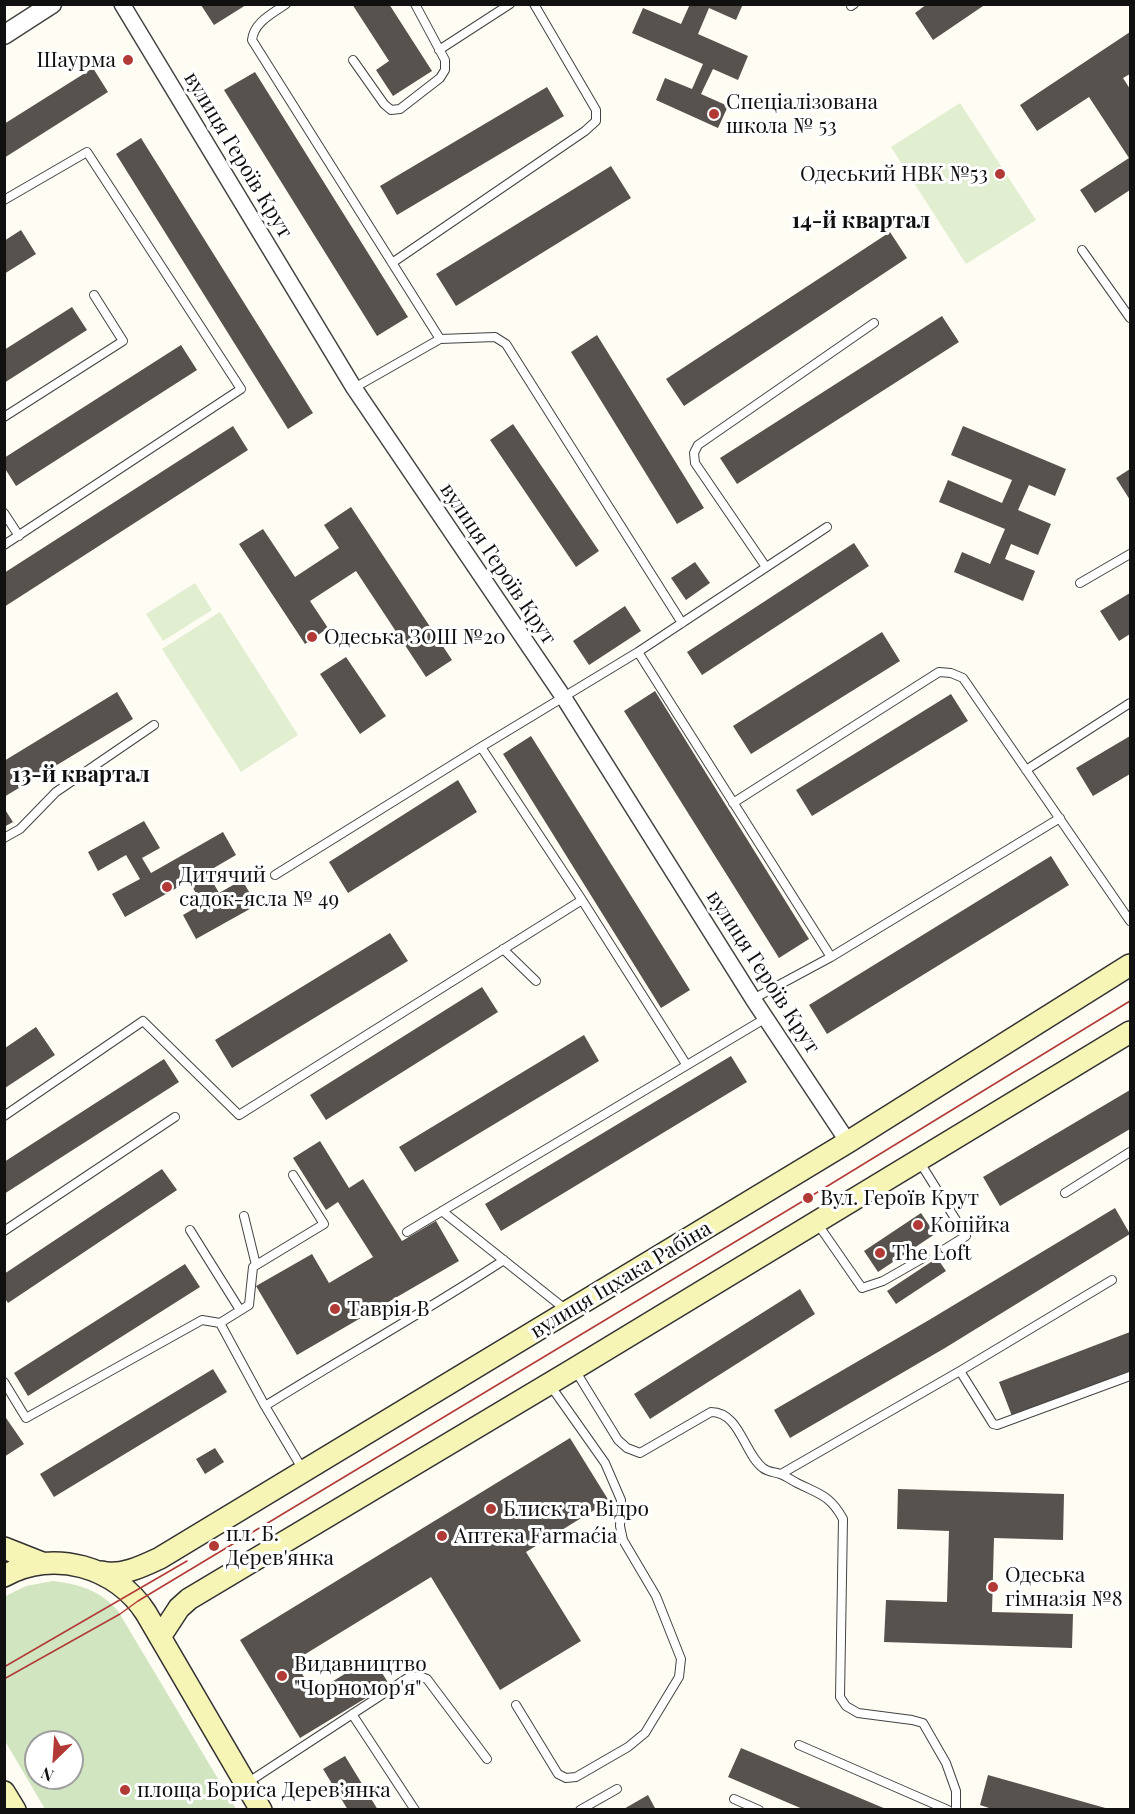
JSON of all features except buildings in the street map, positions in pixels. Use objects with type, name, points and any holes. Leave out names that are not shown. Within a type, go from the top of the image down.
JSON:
[{"type":"main road","name":"вулиця Іцхака Рабіна","points":[[102,1572],[107,1574],[124,1571],[160,1558],[848,1142],[1131,965]]},
{"type":"main road","points":[[160,1636],[179,1608],[189,1599],[550,1384],[1131,1032]]},
{"type":"main road","points":[[4,1548],[42,1563]]},
{"type":"main road","points":[[4,1576],[14,1570],[42,1563],[73,1564],[102,1572],[131,1593],[160,1636],[261,1809]]},
{"type":"main road","points":[[4,1792],[15,1809]]},
{"type":"street","points":[[4,35],[52,4]]},
{"type":"street","name":"вулиця Героїв Крут","points":[[122,4],[354,388],[564,698],[753,999],[848,1142]]},
{"type":"lane","points":[[286,4],[258,24],[253,32],[252,40],[440,339]]},
{"type":"lane","points":[[353,60],[384,104],[391,110],[400,109],[440,78],[445,70],[445,60],[415,4]]},
{"type":"lane","points":[[440,50],[510,4]]},
{"type":"lane","points":[[392,263],[585,131],[596,121],[597,110],[534,4]]},
{"type":"lane","points":[[4,200],[87,152],[242,389],[4,545]]},
{"type":"lane","points":[[1082,250],[1131,318]]},
{"type":"lane","points":[[4,417],[123,341],[94,295]]},
{"type":"lane","points":[[766,567],[695,463],[694,453],[698,444],[874,323]]},
{"type":"lane","points":[[354,388],[440,339],[495,337],[506,344],[682,623]]},
{"type":"lane","points":[[4,513],[19,536]]},
{"type":"lane","points":[[275,875],[638,652],[827,527]]},
{"type":"lane","points":[[1080,583],[1131,554]]},
{"type":"lane","points":[[638,652],[831,957]]},
{"type":"lane","points":[[733,803],[939,672],[951,673],[963,678],[1131,921]]},
{"type":"lane","points":[[1026,770],[1131,703]]},
{"type":"lane","points":[[4,838],[21,829],[56,792],[154,725]]},
{"type":"lane","points":[[481,747],[686,1064]]},
{"type":"lane","points":[[753,999],[831,957],[1060,818]]},
{"type":"lane","points":[[4,1116],[143,1021],[239,1115],[582,900]]},
{"type":"lane","points":[[503,949],[536,981]]},
{"type":"lane","points":[[407,1232],[766,1018]]},
{"type":"lane","points":[[4,1231],[175,1117]]},
{"type":"lane","points":[[1065,1193],[1131,1152]]},
{"type":"lane","points":[[919,1160],[966,1236],[945,1249]]},
{"type":"lane","points":[[4,1382],[26,1418],[202,1320],[220,1323],[249,1305],[253,1267],[324,1224],[293,1175]]},
{"type":"lane","points":[[442,1211],[569,1312]]},
{"type":"lane","points":[[244,1216],[256,1265]]},
{"type":"lane","points":[[816,1222],[862,1288],[883,1281],[925,1257]]},
{"type":"lane","points":[[190,1230],[240,1310]]},
{"type":"lane","points":[[265,1406],[442,1300],[504,1260]]},
{"type":"lane","points":[[781,1474],[1112,1280]]},
{"type":"lane","points":[[220,1323],[304,1472]]},
{"type":"lane","points":[[574,1369],[618,1440],[627,1448],[640,1453],[711,1413],[720,1412],[730,1419],[761,1466],[825,1496],[837,1509],[843,1519],[840,1698],[846,1706],[858,1713],[912,1720],[923,1724],[946,1763],[956,1791],[956,1809]]},
{"type":"lane","points":[[960,1371],[993,1424],[997,1425],[1131,1376]]},
{"type":"lane","points":[[516,1705],[558,1774],[566,1778],[576,1778],[628,1747],[645,1733],[679,1677],[681,1659],[656,1596],[623,1540],[620,1526],[621,1500],[605,1464],[550,1384]]},
{"type":"lane","points":[[246,1784],[409,1677],[419,1676],[428,1679],[487,1759]]},
{"type":"lane","points":[[352,1714],[415,1809]]},
{"type":"lane","points":[[799,1745],[948,1809]]},
{"type":"lane","points":[[580,1809],[617,1789]]},
{"type":"lane","points":[[734,1799],[759,1809]]},
{"type":"green space","points":[[960,103],[1036,220],[966,264],[891,147]]},
{"type":"green space","points":[[195,583],[212,610],[163,641],[146,614]]},
{"type":"green space","points":[[220,612],[298,735],[241,772],[162,649]]},
{"type":"green space","points":[[53,1581],[89,1589],[111,1604],[118,1611],[236,1809],[45,1809],[34,1790],[84,1790],[84,1730],[24,1730],[24,1773],[5,1741],[4,1597],[26,1586]]},
{"type":"tram line","points":[[4,1679],[120,1614],[1130,1001]]},
{"type":"tram line","points":[[4,1667],[187,1561]]},
{"type":"place","name":"Шаурма","points":[[128,60]]},
{"type":"place","name":"Спеціалізована школа № 53","points":[[714,114]]},
{"type":"place","name":"Одеський НВК №53","points":[[1000,174]]},
{"type":"place","name":"Одеська ЗОШ №20","points":[[312,637]]},
{"type":"place","name":"Дитячий садок-ясла № 49","points":[[167,887]]},
{"type":"place","name":"Вул. Героїв Крут","points":[[808,1198]]},
{"type":"place","name":"Копійка","points":[[918,1225]]},
{"type":"place","name":"The Loft","points":[[880,1253]]},
{"type":"place","name":"Таврія В","points":[[335,1309]]},
{"type":"place","name":"Блиск та Відро","points":[[491,1509]]},
{"type":"place","name":"Аптека Farmaćia","points":[[442,1536]]},
{"type":"place","name":"пл. Б. Дерев'янка","points":[[214,1546]]},
{"type":"place","name":"Одеська гімназія №8","points":[[993,1587]]},
{"type":"place","name":"Видавництво \"Чорномор'я\"","points":[[282,1676]]},
{"type":"place","name":"площа Бориса Деревʼянка","points":[[125,1790]]},
{"type":"district","name":"14-й квартал","points":[[861,221]]},
{"type":"district","name":"13-й квартал","points":[[81,775]]}]
